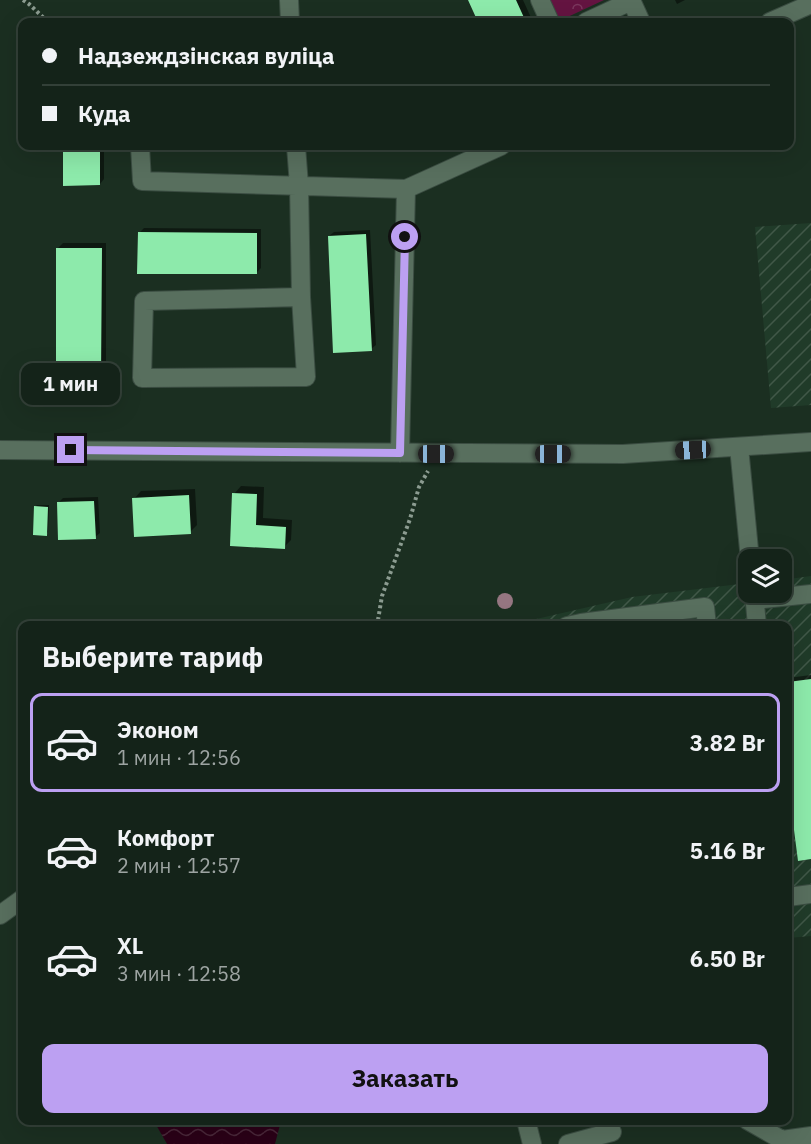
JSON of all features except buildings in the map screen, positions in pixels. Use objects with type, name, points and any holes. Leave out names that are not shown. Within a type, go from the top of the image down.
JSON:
[{"type":"street","points":[[289,0],[290,18]]},
{"type":"street","points":[[540,0],[548,18]]},
{"type":"street","points":[[595,18],[631,1],[639,18]]},
{"type":"street","points":[[779,18],[811,4]]},
{"type":"street","points":[[140,150],[142,181],[406,189],[492,150]]},
{"type":"street","points":[[296,150],[299,185],[300,297],[306,377],[142,378],[144,302],[300,297]]},
{"type":"street","points":[[400,453],[406,189]]},
{"type":"street","points":[[0,450],[623,454],[811,442]]},
{"type":"street","points":[[739,447],[749,549]]},
{"type":"street","points":[[792,595],[811,594]]},
{"type":"street","points":[[755,603],[756,621]]},
{"type":"street","points":[[605,621],[705,607],[706,621]]},
{"type":"street","points":[[792,896],[811,894]]},
{"type":"street","points":[[0,915],[18,902]]},
{"type":"street","points":[[527,1125],[532,1144]]},
{"type":"street","points":[[756,1125],[782,1140],[811,1136]]},
{"type":"street","points":[[568,1144],[612,1132]]},
{"type":"path","points":[[23,0],[44,18]]},
{"type":"path","points":[[378,621],[382,596],[419,487],[436,454]]},
{"type":"shaded area","points":[[811,223],[811,405],[771,408],[755,227]]},
{"type":"shaded area","points":[[811,576],[811,936],[792,938],[792,621],[528,621],[632,597],[738,584],[738,603],[792,603],[792,579]]},
{"type":"green space","points":[[549,0],[604,0],[565,18],[558,18]]},
{"type":"water","points":[[156,1125],[280,1125],[275,1144],[167,1144]]},
{"type":"route","points":[[71,450],[400,453],[405,237]]}]
